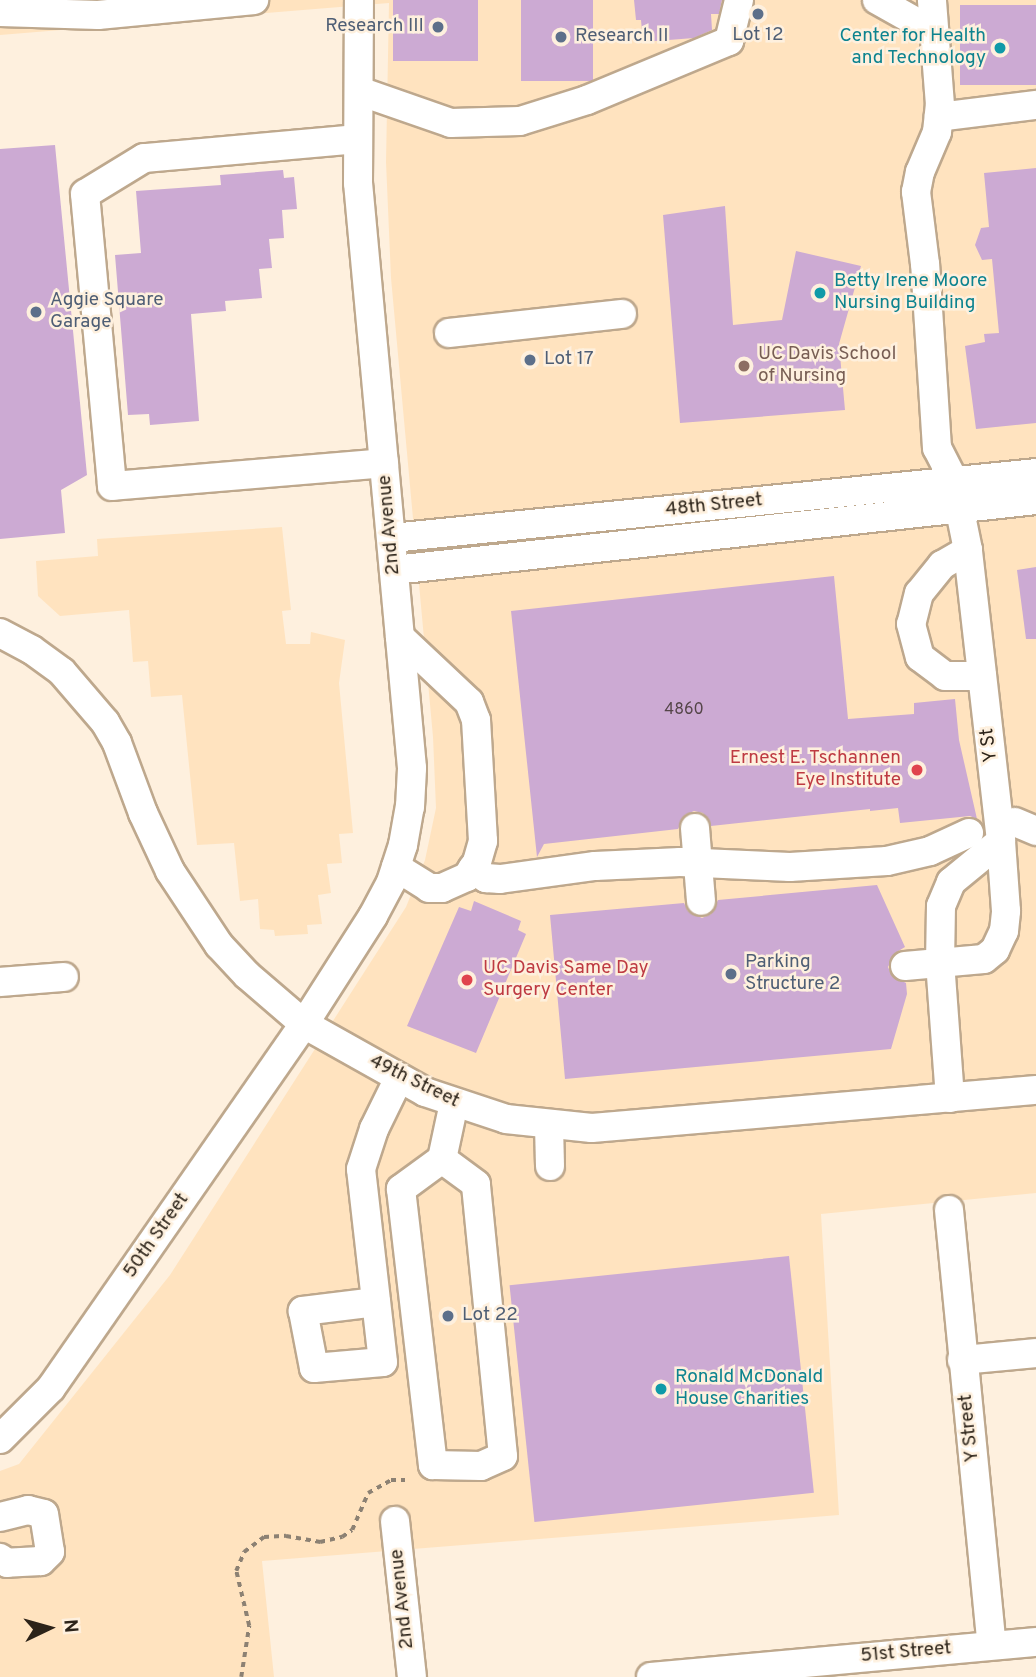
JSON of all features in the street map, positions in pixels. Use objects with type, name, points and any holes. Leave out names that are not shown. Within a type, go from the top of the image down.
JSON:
[{"type":"street","points":[[0,12],[98,15],[254,0]]},
{"type":"street","name":"2nd Avenue","points":[[304,1024],[373,916],[396,867],[410,807],[412,768],[358,183],[359,0]]},
{"type":"street","points":[[359,91],[451,123],[520,121],[587,100],[729,41],[739,0]]},
{"type":"street","points":[[877,0],[934,32]]},
{"type":"street","points":[[932,0],[939,117],[1036,105]]},
{"type":"street","name":"Y St","points":[[905,965],[984,959],[995,950],[1004,931],[1006,911],[968,550],[957,494],[937,447],[925,264],[916,192],[920,172],[937,132],[939,117]]},
{"type":"street","points":[[358,139],[144,158],[85,194],[112,486],[384,463]]},
{"type":"street","points":[[449,332],[622,314]]},
{"type":"street","name":"48th Street","points":[[394,570],[957,494],[1036,472]]},
{"type":"street","name":"48th Street","points":[[392,538],[957,494],[1036,500]]},
{"type":"street","points":[[968,550],[942,565],[919,593],[912,624],[920,657],[945,676],[982,676]]},
{"type":"street","name":"49th Street","points":[[0,633],[52,664],[88,699],[117,743],[155,842],[191,906],[247,975],[304,1024],[398,1078],[454,1103],[506,1119],[549,1125],[766,1128],[950,1098],[1036,1090]]},
{"type":"street","points":[[396,867],[429,888],[455,884],[472,869],[483,841],[476,720],[470,702],[400,637]]},
{"type":"street","points":[[695,828],[701,901]]},
{"type":"street","points":[[472,869],[486,878],[500,879],[595,866],[697,864],[790,867],[887,861],[997,830]]},
{"type":"street","points":[[950,1098],[940,962],[941,906],[951,882],[997,830]]},
{"type":"street","points":[[0,982],[64,978]]},
{"type":"street","name":"50th Street","points":[[0,1438],[51,1388],[304,1024]]},
{"type":"street","points":[[376,1302],[361,1169],[373,1129],[398,1078]]},
{"type":"street","points":[[442,1159],[476,1184],[503,1456],[481,1466],[433,1465],[401,1189],[442,1159],[454,1103]]},
{"type":"street","points":[[549,1125],[550,1167]]},
{"type":"street","name":"Y Street","points":[[949,1210],[992,1646]]},
{"type":"street","points":[[962,1360],[1036,1353]]},
{"type":"street","points":[[0,1517],[28,1510],[44,1514],[50,1552],[41,1561],[8,1563],[0,1558]]},
{"type":"street","name":"2nd Avenue","points":[[395,1521],[412,1677]]},
{"type":"street","name":"51st Street","points":[[651,1677],[1036,1642]]},
{"type":"path","points":[[241,1677],[249,1626],[236,1571],[244,1552],[264,1537],[286,1536],[320,1542],[342,1537],[352,1530],[368,1493],[391,1480],[405,1480]]},
{"type":"shaded area","points":[[0,0],[1036,0],[1036,1193],[821,1214],[839,1515],[262,1561],[274,1677],[0,1677],[0,1471],[19,1464],[170,1275],[406,907],[425,860],[436,808],[433,737],[391,278],[386,162],[389,3],[0,35]]},
{"type":"shaded area","points":[[282,527],[291,610],[282,611],[286,644],[310,644],[311,632],[345,640],[339,683],[353,833],[339,834],[342,863],[327,864],[331,893],[318,895],[322,924],[307,925],[308,934],[275,936],[274,930],[260,929],[258,899],[240,901],[234,843],[197,845],[182,695],[151,697],[148,661],[133,662],[129,610],[60,616],[38,596],[36,561],[98,556],[97,539]]},
{"type":"building","name":"Research III","points":[[393,0],[478,0],[478,61],[393,61]]},
{"type":"building","name":"Research II","points":[[521,0],[593,0],[593,81],[521,81]]},
{"type":"building","points":[[634,0],[722,0],[719,14],[711,14],[712,30],[694,38],[643,42],[641,20],[636,20]]},
{"type":"building","name":"Center for Health and Technology","points":[[960,5],[1036,5],[1036,85],[960,85]]},
{"type":"building","name":"Aggie Square Garage","points":[[55,145],[87,475],[61,490],[65,533],[0,539],[0,149]]},
{"type":"building","points":[[1036,168],[1036,423],[976,429],[965,346],[985,342],[984,334],[999,333],[992,259],[982,260],[975,245],[981,228],[989,227],[984,173]]},
{"type":"building","points":[[283,170],[284,178],[294,177],[297,209],[282,210],[284,238],[269,239],[272,268],[259,269],[262,298],[225,301],[226,311],[191,314],[199,421],[150,425],[149,414],[128,415],[115,255],[141,253],[136,191],[221,185],[220,175]]},
{"type":"building","name":"Betty Irene Moore Nursing Building","points":[[725,206],[733,325],[782,320],[796,251],[861,266],[839,344],[845,410],[680,423],[663,215]]},
{"type":"building","points":[[1036,567],[1036,639],[1026,639],[1017,570]]},
{"type":"building","points":[[834,576],[848,719],[914,714],[914,703],[955,699],[959,740],[977,819],[970,816],[900,823],[898,808],[711,826],[703,813],[694,811],[685,815],[678,829],[544,844],[537,857],[511,611]]},
{"type":"building","name":"Parking Structure 2","points":[[877,885],[905,947],[895,953],[888,967],[892,976],[906,983],[907,994],[891,1049],[565,1079],[550,915],[684,903],[688,911],[702,918],[711,914],[718,900]]},
{"type":"building","name":"UC Davis Same Day Surgery Center","points":[[474,901],[521,921],[518,930],[526,934],[476,1053],[407,1026],[459,907],[471,911]]},
{"type":"building","name":"Ronald McDonald House Charities","points":[[789,1256],[814,1493],[534,1522],[510,1285]]},
{"type":"place","name":"Lot 12","points":[[758,14]]},
{"type":"place","name":"Research III","points":[[438,27]]},
{"type":"place","name":"Research II","points":[[561,37]]},
{"type":"place","name":"Center for Health and Technology","points":[[1000,48]]},
{"type":"place","name":"Betty Irene Moore Nursing Building","points":[[820,293]]},
{"type":"place","name":"Aggie Square Garage","points":[[36,312]]},
{"type":"place","name":"Lot 17","points":[[530,360]]},
{"type":"place","name":"UC Davis School of Nursing","points":[[744,366]]},
{"type":"place","name":"Ernest E. Tschannen Eye Institute","points":[[917,770]]},
{"type":"place","name":"Parking Structure 2","points":[[731,974]]},
{"type":"place","name":"UC Davis Same Day Surgery Center","points":[[467,980]]},
{"type":"place","name":"Lot 22","points":[[448,1316]]},
{"type":"place","name":"Ronald McDonald House Charities","points":[[661,1389]]}]
